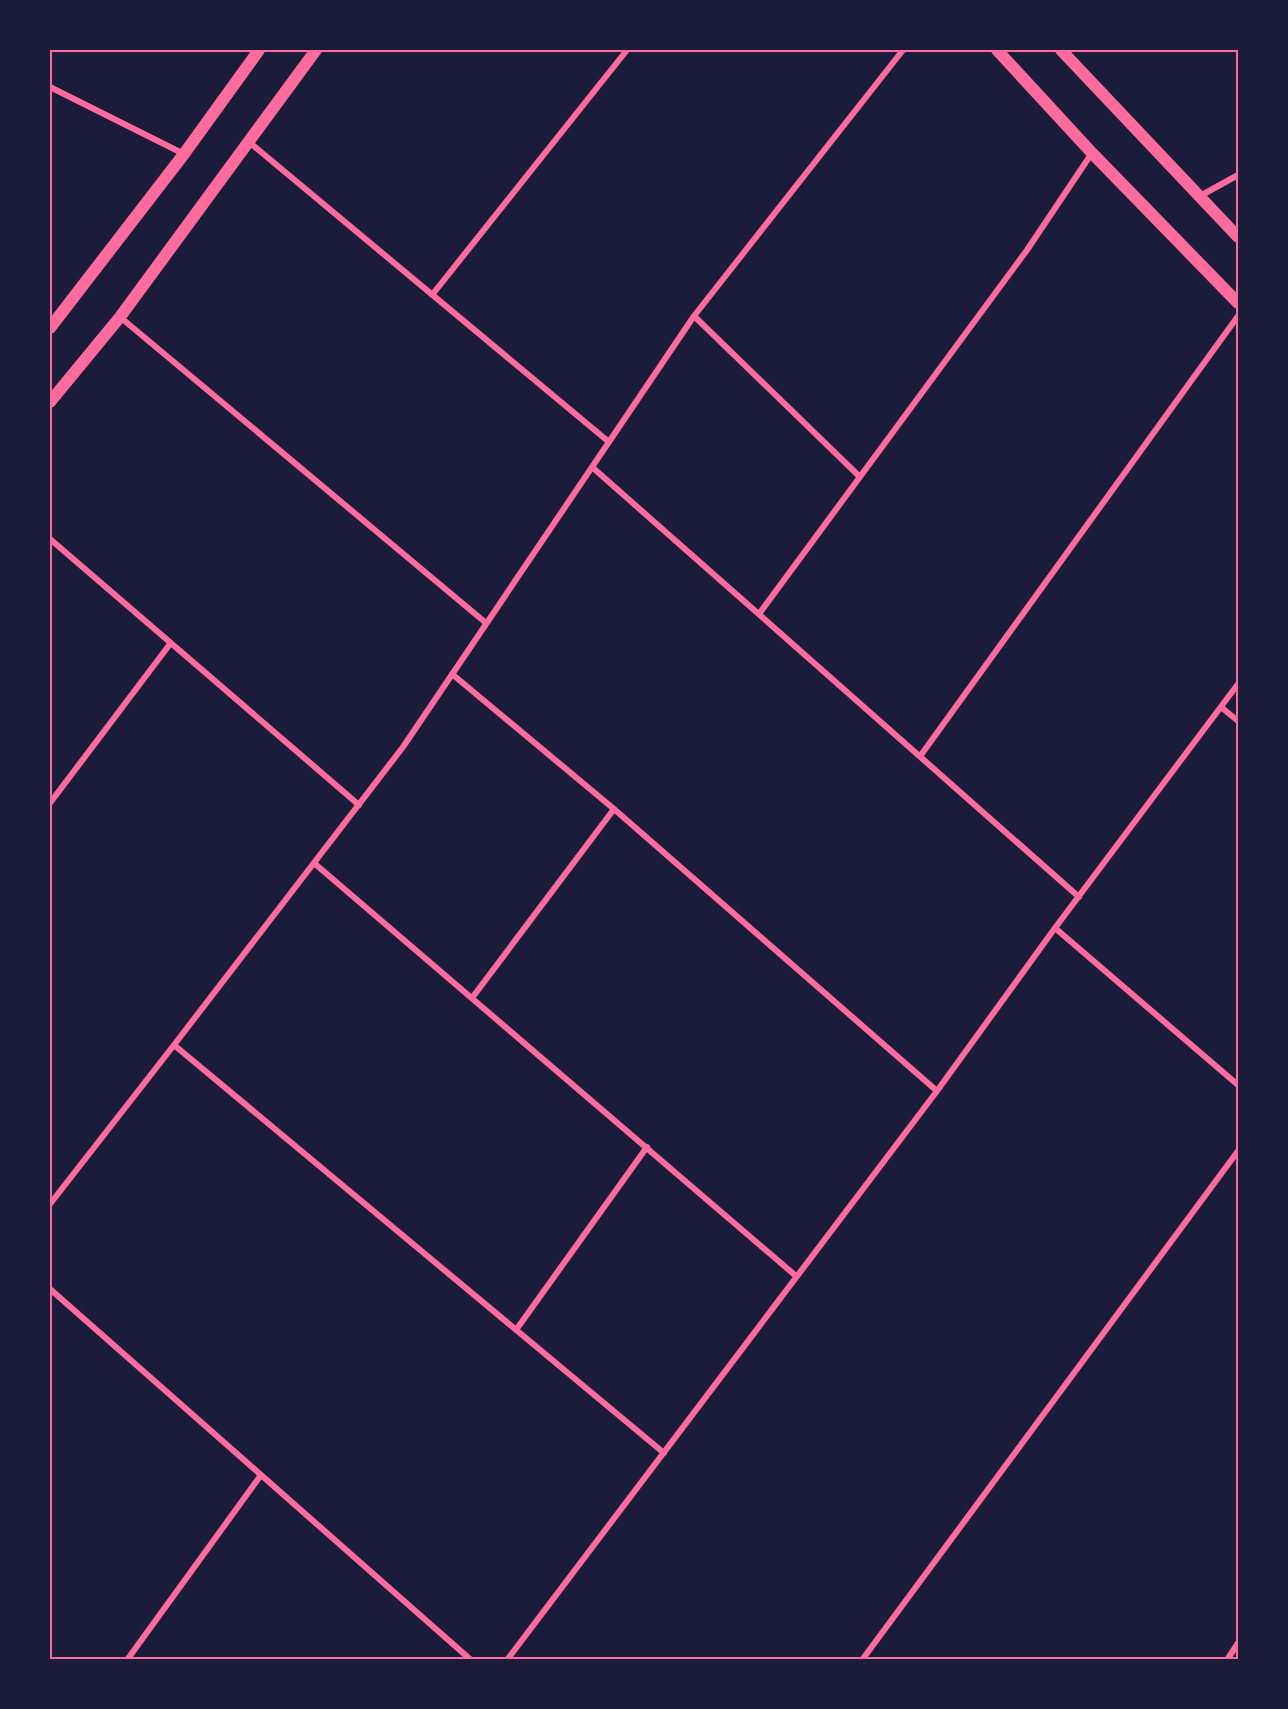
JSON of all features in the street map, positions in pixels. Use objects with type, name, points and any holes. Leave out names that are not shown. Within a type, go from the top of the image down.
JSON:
[{"type":"main road","points":[[50,328],[184,154],[259,50]]},
{"type":"main road","points":[[50,402],[120,317],[316,50]]},
{"type":"main road","points":[[998,50],[1092,153],[1239,303]]},
{"type":"main road","points":[[1061,50],[1239,237]]},
{"type":"street","points":[[432,295],[627,50]]},
{"type":"street","points":[[50,1204],[403,747],[694,316],[903,50]]},
{"type":"street","points":[[50,87],[184,154]]},
{"type":"street","points":[[249,142],[609,442]]},
{"type":"street","points":[[759,614],[1027,250],[1092,153]]},
{"type":"street","points":[[1200,196],[1239,175]]},
{"type":"street","points":[[694,316],[859,476]]},
{"type":"street","points":[[921,755],[1239,316]]},
{"type":"street","points":[[120,317],[486,623]]},
{"type":"street","points":[[592,466],[1079,897]]},
{"type":"street","points":[[50,539],[359,805]]},
{"type":"street","points":[[50,803],[170,644]]},
{"type":"street","points":[[452,674],[614,809],[937,1091]]},
{"type":"street","points":[[507,1659],[937,1091],[1055,928],[1239,684]]},
{"type":"street","points":[[1221,706],[1239,721]]},
{"type":"street","points":[[472,998],[614,809]]},
{"type":"street","points":[[314,863],[796,1276]]},
{"type":"street","points":[[1055,928],[1239,1085]]},
{"type":"street","points":[[174,1045],[664,1453]]},
{"type":"street","points":[[516,1330],[647,1147]]},
{"type":"street","points":[[862,1659],[1239,1151]]},
{"type":"street","points":[[50,1289],[471,1659]]},
{"type":"street","points":[[127,1659],[261,1475]]},
{"type":"street","points":[[1227,1659],[1239,1643]]}]
